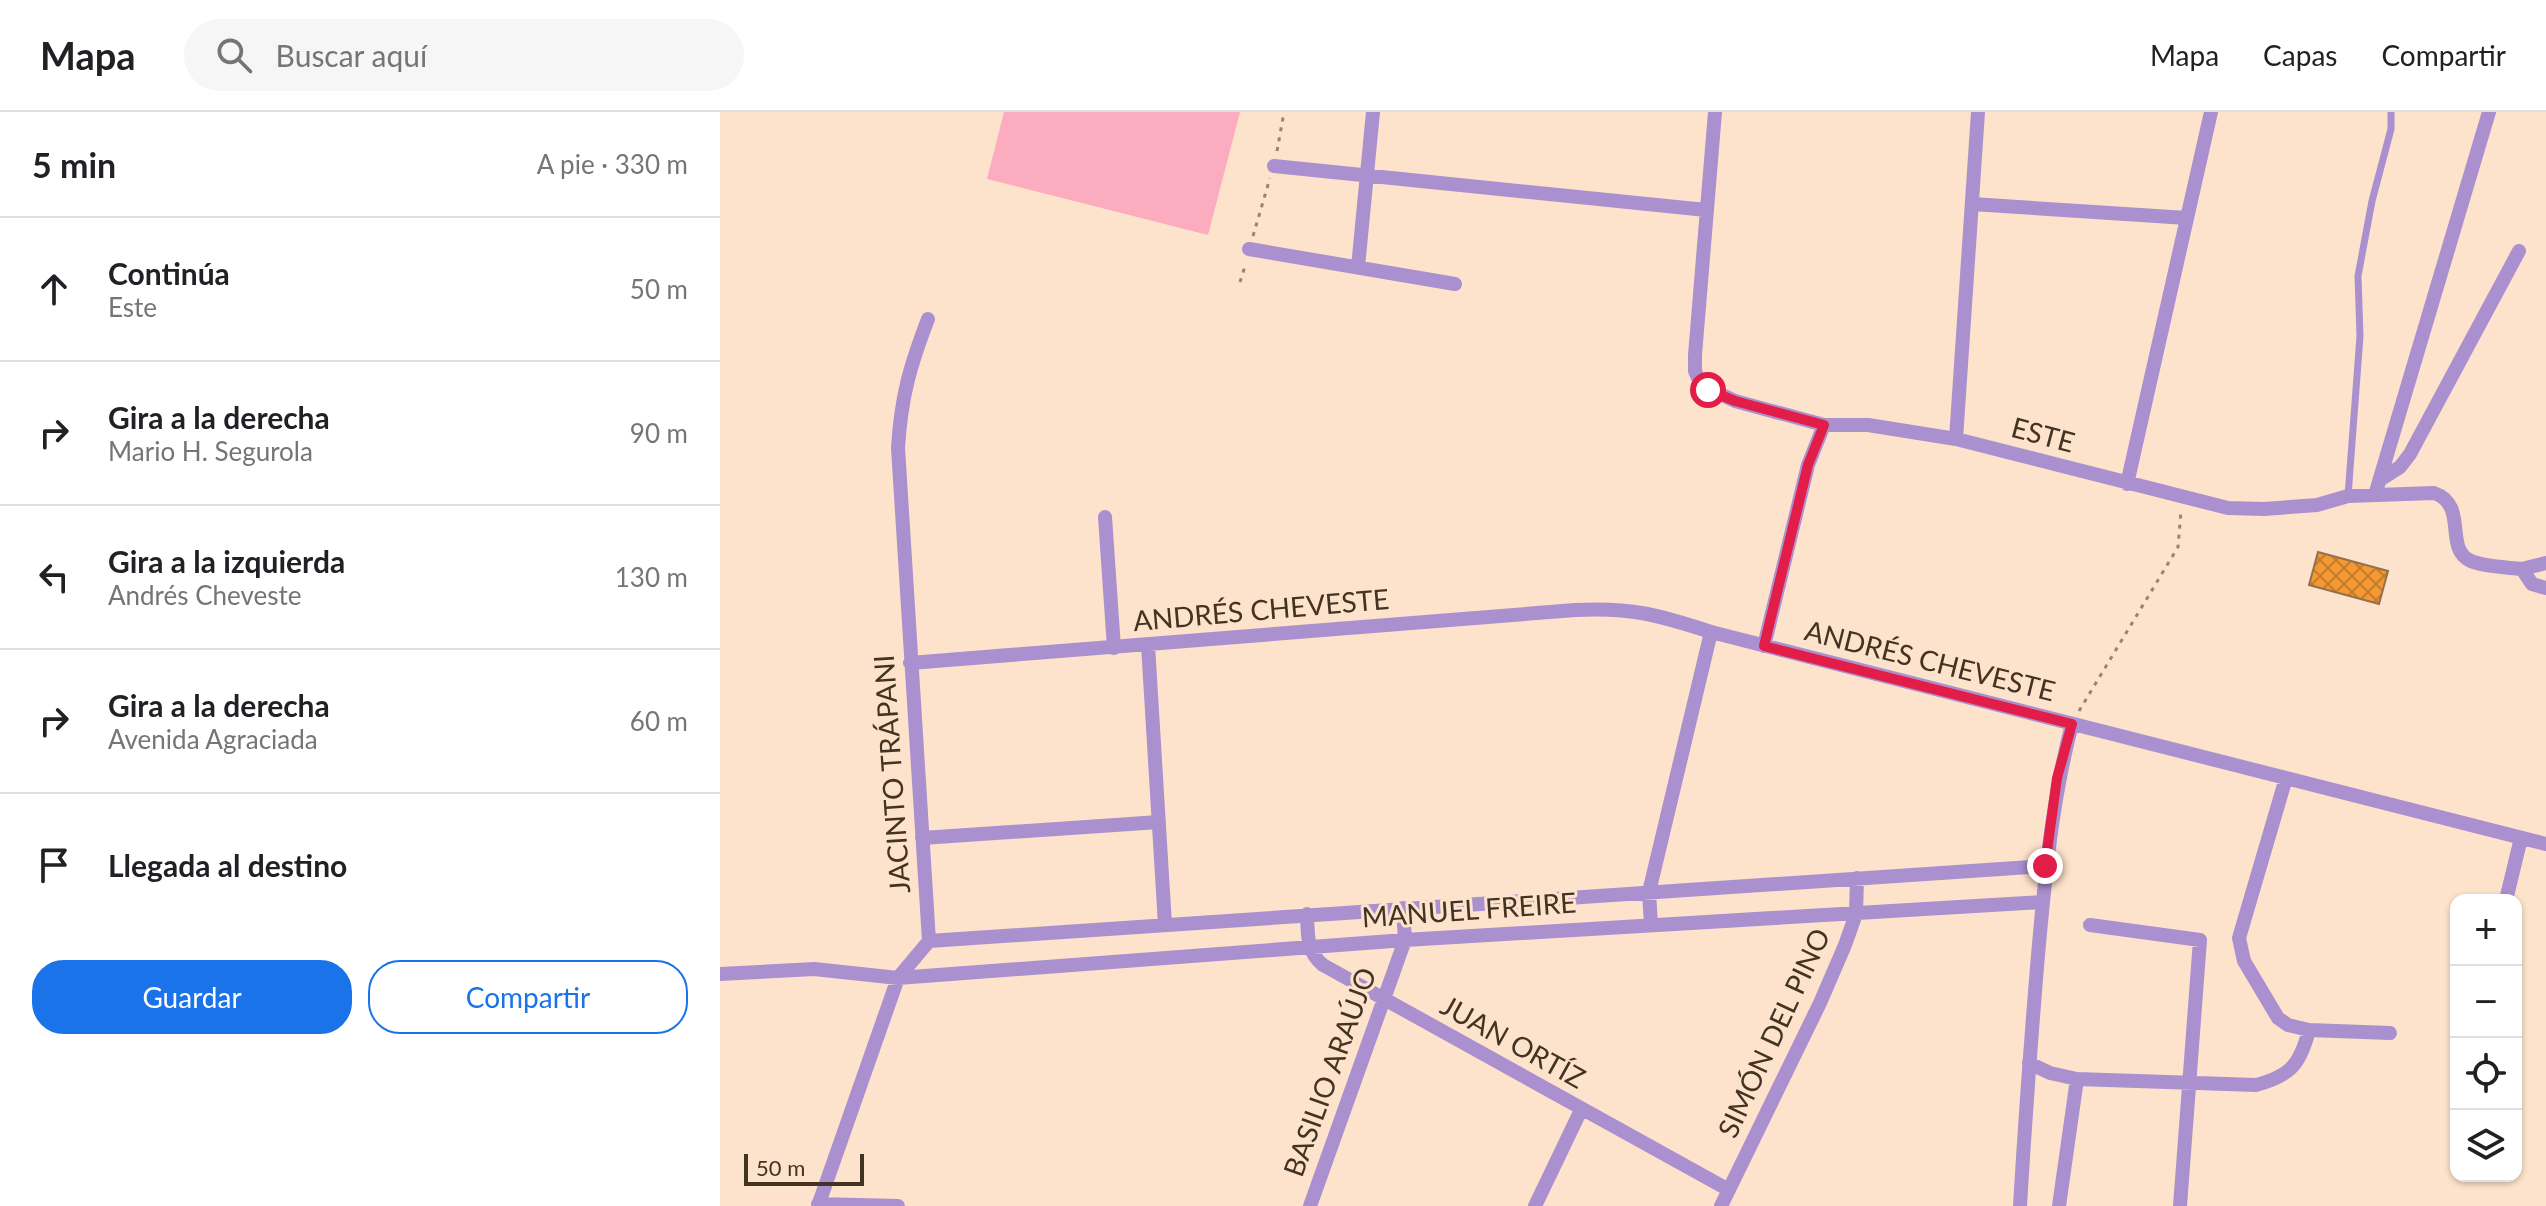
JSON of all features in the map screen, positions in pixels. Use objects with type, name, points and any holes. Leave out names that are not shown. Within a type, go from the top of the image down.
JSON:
[{"type":"street","points":[[1358,267],[1373,112]]},
{"type":"street","points":[[1274,166],[1706,210],[1715,112]]},
{"type":"street","points":[[1956,439],[1978,112]]},
{"type":"street","points":[[2127,484],[2211,112]]},
{"type":"street","points":[[2375,495],[2489,112]]},
{"type":"street","points":[[1972,204],[2187,218]]},
{"type":"street","name":"ESTE","points":[[1706,210],[1695,371],[1701,385],[1735,401],[1824,425],[1868,425],[1956,439],[2228,508],[2264,509],[2317,505],[2348,496],[2434,493],[2445,497],[2451,504],[2459,552],[2469,561],[2522,569]]},
{"type":"street","points":[[1249,249],[1455,284]]},
{"type":"street","points":[[2381,479],[2400,467],[2410,454],[2519,251]]},
{"type":"street","name":"JACINTO TRÁPANI","points":[[928,319],[909,368],[898,448],[929,941]]},
{"type":"street","points":[[1764,646],[1808,465],[1824,425]]},
{"type":"street","points":[[1105,517],[1114,648]]},
{"type":"street","points":[[2546,563],[2522,569],[2532,584],[2546,588]]},
{"type":"street","name":"ANDRÉS CHEVESTE","points":[[910,663],[1603,609],[1642,612],[1764,646],[2546,844]]},
{"type":"street","points":[[1651,925],[1649,892],[1711,632]]},
{"type":"street","points":[[1148,645],[1165,925]]},
{"type":"street","points":[[2020,1206],[2045,866],[2057,778],[2072,724]]},
{"type":"street","points":[[2286,778],[2239,938],[2244,961],[2278,1018],[2288,1025],[2309,1030],[2390,1033]]},
{"type":"street","points":[[922,838],[1159,822]]},
{"type":"street","points":[[2507,894],[2521,838]]},
{"type":"street","name":"MANUEL FREIRE","points":[[929,941],[2045,866]]},
{"type":"street","name":"SIMÓN DEL PINO","points":[[1721,1206],[1820,1003],[1856,914],[1857,878]]},
{"type":"street","name":"MANUEL FREIRE","points":[[720,974],[814,969],[898,978],[1405,940],[2042,902]]},
{"type":"street","name":"BASILIO ARAÚJO","points":[[1310,1206],[1405,940],[1403,908]]},
{"type":"street","points":[[1307,914],[1309,947]]},
{"type":"street","points":[[2090,925],[2200,940],[2180,1206]]},
{"type":"street","points":[[898,1206],[818,1205],[898,978],[929,941]]},
{"type":"street","name":"JUAN ORTÍZ","points":[[1309,947],[1311,954],[1323,965],[1729,1190]]},
{"type":"street","points":[[2029,1063],[2050,1073],[2077,1079],[2256,1085],[2276,1079],[2292,1069],[2303,1054],[2309,1030]]},
{"type":"street","points":[[2059,1206],[2077,1079]]},
{"type":"street","points":[[1535,1206],[1581,1110]]},
{"type":"lane","points":[[2348,496],[2360,336],[2358,276],[2372,201],[2391,129],[2391,112]]},
{"type":"path","points":[[1240,282],[1274,166],[1284,112]]},
{"type":"path","points":[[2072,724],[2178,547],[2183,499]]},
{"type":"shaded area","points":[[1004,112],[1240,112],[1208,235],[987,179]]},
{"type":"building","points":[[2318,552],[2388,571],[2379,604],[2309,585]]},
{"type":"route","points":[[1708,390],[1735,401],[1824,425],[1808,465],[1764,646],[2072,724],[2057,778],[2045,866]]}]
